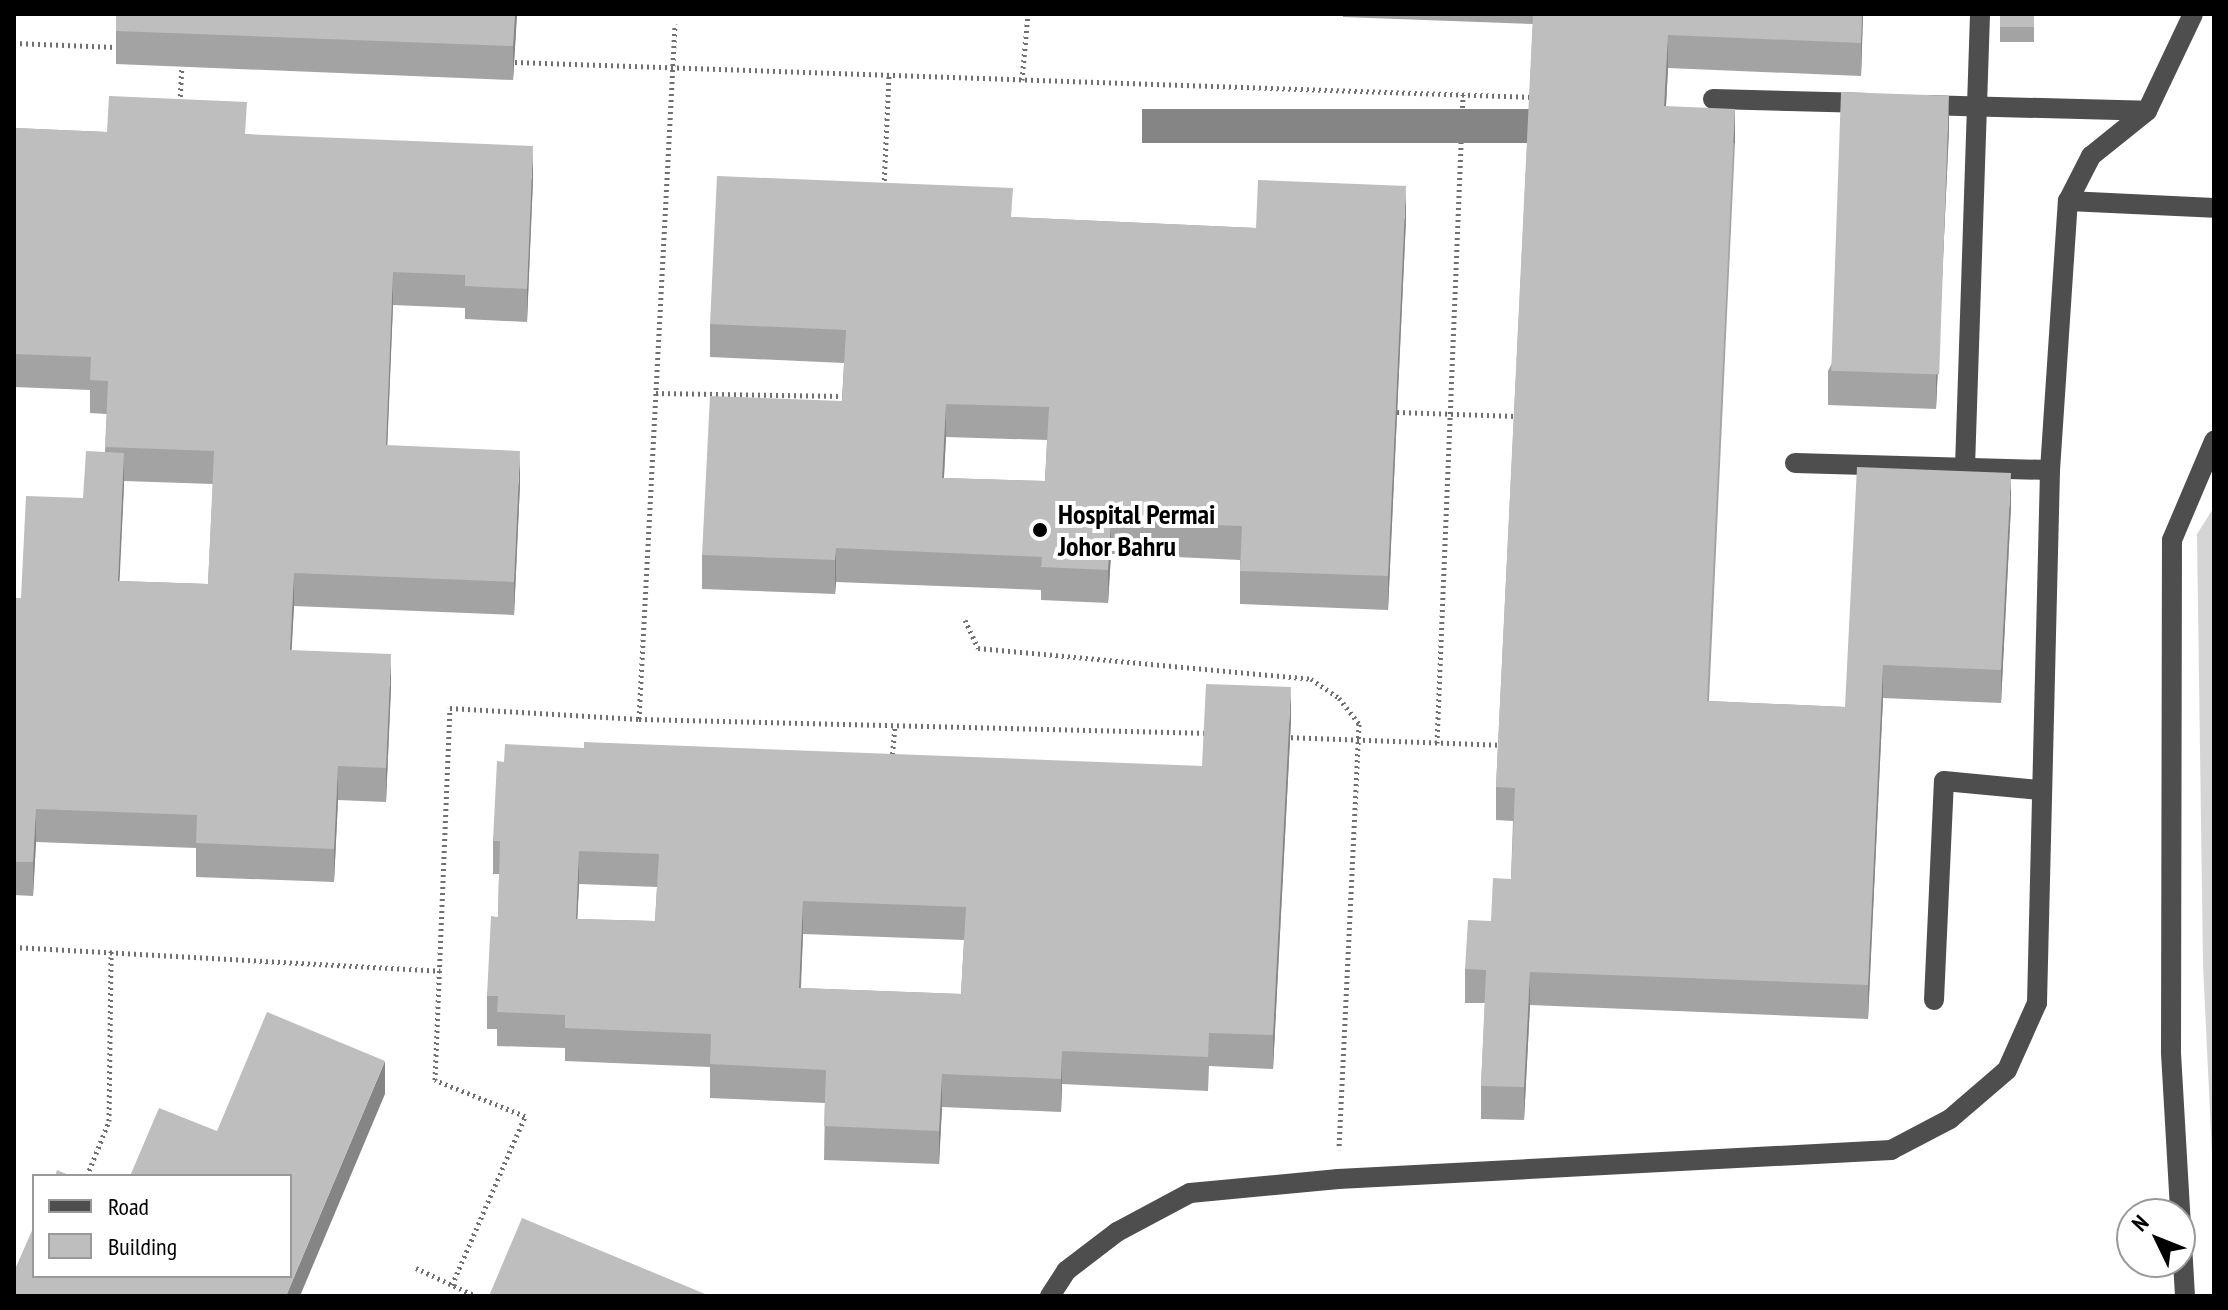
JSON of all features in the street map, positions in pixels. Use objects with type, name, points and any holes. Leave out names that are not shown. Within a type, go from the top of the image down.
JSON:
[{"type":"street","points":[[1965,467],[1980,14]]},
{"type":"street","points":[[1050,1296],[1066,1271],[1117,1232],[1190,1193],[1338,1179],[1891,1150],[1950,1119],[2007,1070],[2037,1003],[2050,470],[2068,201],[2091,156],[2147,111],[2193,14]]},
{"type":"street","points":[[1713,99],[2147,111]]},
{"type":"street","points":[[2068,201],[2214,208]]},
{"type":"street","points":[[2185,1296],[2171,1052],[2172,540],[2214,441]]},
{"type":"street","points":[[1795,463],[2050,470]]},
{"type":"street","points":[[1934,1000],[1944,781],[2040,790]]},
{"type":"path","points":[[1022,80],[1028,14]]},
{"type":"path","points":[[639,719],[675,24]]},
{"type":"path","points":[[14,43],[116,47]]},
{"type":"path","points":[[515,62],[1531,97]]},
{"type":"path","points":[[180,106],[182,67]]},
{"type":"path","points":[[884,200],[889,75]]},
{"type":"path","points":[[1437,743],[1463,95]]},
{"type":"path","points":[[656,393],[844,396]]},
{"type":"path","points":[[1397,412],[1516,416]]},
{"type":"path","points":[[965,620],[978,648],[1311,679],[1339,698],[1359,724],[1338,1179]]},
{"type":"path","points":[[452,1285],[525,1116],[435,1080],[450,708],[639,719],[1219,733]]},
{"type":"path","points":[[891,772],[895,725]]},
{"type":"path","points":[[1276,736],[1499,745]]},
{"type":"path","points":[[14,947],[440,971]]},
{"type":"path","points":[[88,1174],[109,1121],[111,951]]},
{"type":"path","points":[[416,1268],[476,1296]]},
{"type":"shaded area","points":[[2214,507],[2214,1196],[2203,965],[2197,534]]},
{"type":"building","points":[[116,14],[515,14],[513,46],[116,31]]},
{"type":"building","points":[[1533,14],[1862,14],[1861,43],[1668,35],[1664,106],[1735,109],[1707,701],[1845,707],[1857,467],[2011,473],[2001,670],[1883,665],[1868,985],[1530,972],[1524,1087],[1481,1086],[1486,970],[1465,969],[1468,920],[1491,921],[1493,878],[1511,879],[1515,788],[1496,787]]},
{"type":"building","points":[[2000,14],[2034,14],[2034,27],[2000,27]]},
{"type":"building","points":[[1841,92],[1949,96],[1939,375],[1831,371]]},
{"type":"building","points":[[109,96],[247,102],[245,134],[533,146],[527,289],[465,286],[465,275],[393,272],[386,445],[520,451],[514,582],[294,573],[290,650],[391,654],[386,768],[338,766],[334,849],[196,843],[197,815],[36,809],[33,862],[14,862],[14,598],[21,598],[26,496],[83,498],[86,451],[124,453],[118,581],[208,584],[214,451],[105,447],[108,381],[90,380],[91,357],[14,354],[14,128],[107,132]]},
{"type":"building","points":[[717,176],[1013,188],[1011,217],[1256,228],[1258,180],[1406,186],[1388,576],[1240,571],[1242,526],[1111,521],[1108,570],[1041,567],[1042,557],[836,548],[835,560],[702,555],[710,396],[842,401],[846,330],[710,324]],"holes":[[[946,404],[1049,407],[1045,481],[942,478]]]},
{"type":"building","points":[[1206,684],[1291,687],[1273,1035],[1209,1033],[1208,1057],[1062,1051],[1061,1079],[942,1074],[939,1131],[824,1126],[826,1070],[710,1064],[711,1034],[565,1028],[565,1015],[497,1012],[498,996],[487,996],[491,916],[498,917],[500,841],[493,841],[497,761],[504,762],[505,744],[584,748],[584,742],[1202,766]],"holes":[[[579,851],[659,854],[655,921],[576,919]],[[803,901],[966,907],[961,994],[799,988]]]},
{"type":"building","points":[[267,1012],[385,1061],[286,1296],[14,1296],[14,1266],[32,1231],[32,1278],[292,1278],[292,1174],[131,1174],[159,1108],[217,1131]]},
{"type":"building","points":[[522,1218],[710,1296],[489,1296]]},
{"type":"place","name":"Hospital Permai Johor Bahru","points":[[1040,530]]}]
